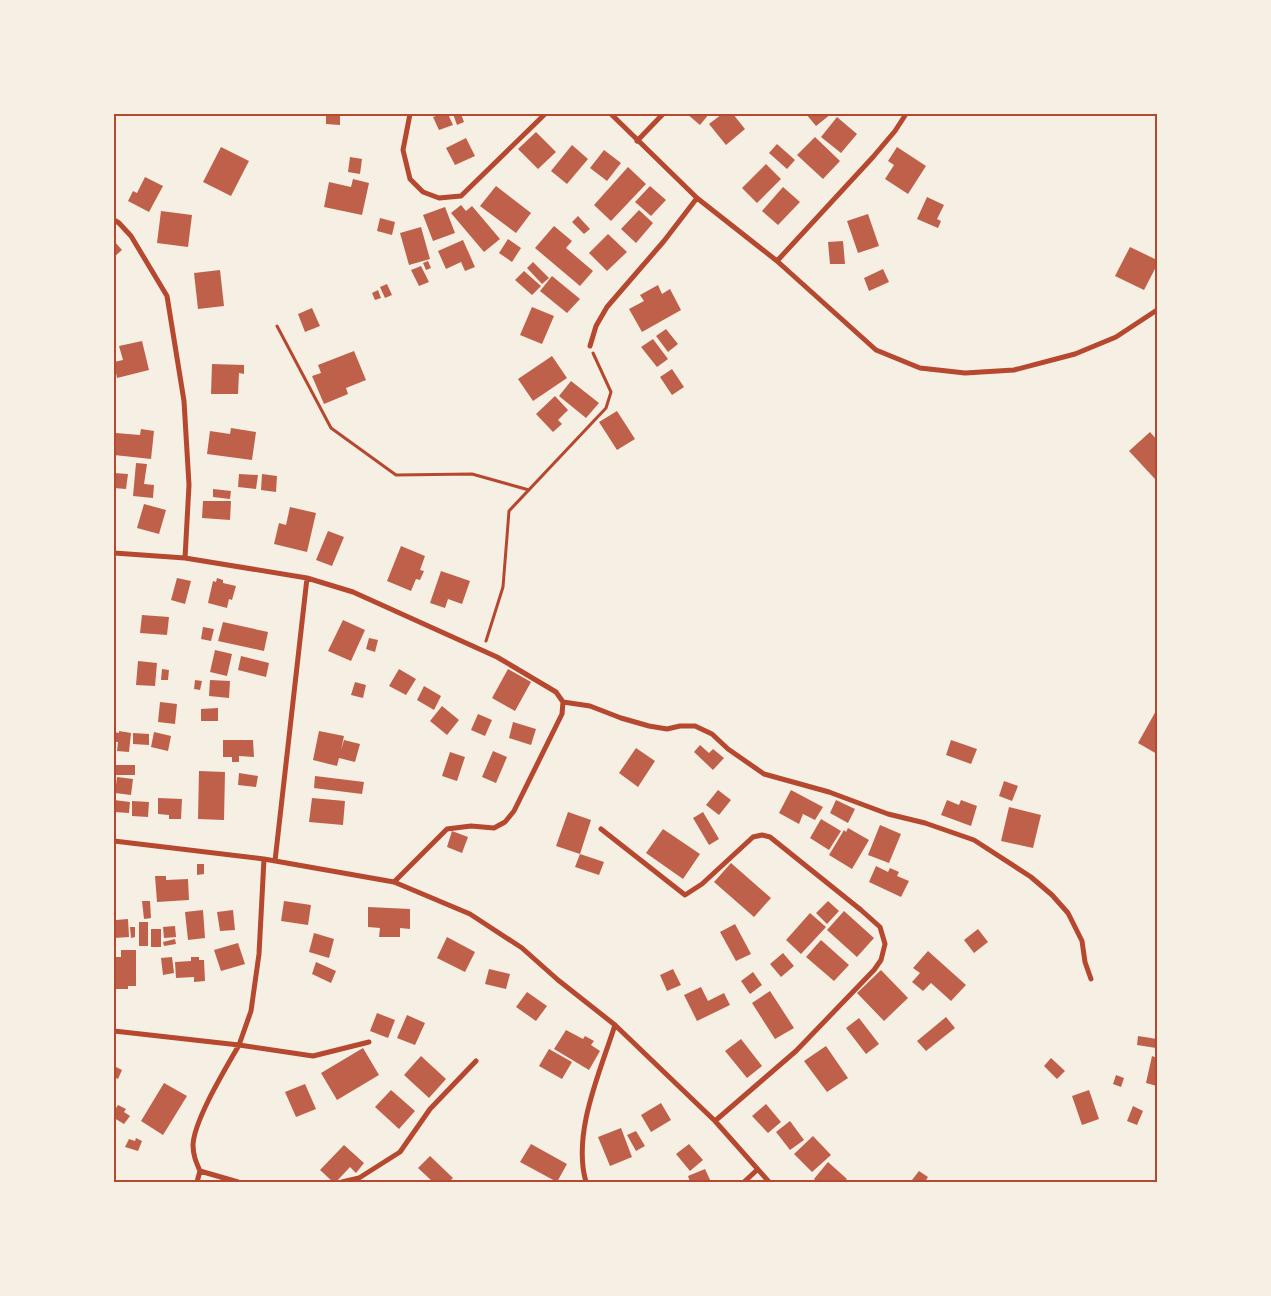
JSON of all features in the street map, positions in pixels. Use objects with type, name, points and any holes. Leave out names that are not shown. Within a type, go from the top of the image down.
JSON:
[{"type":"street","points":[[410,114],[403,150],[410,178],[423,192],[439,198],[461,196],[545,114]]},
{"type":"street","points":[[611,114],[697,198],[777,261],[876,350],[920,368],[965,373],[1014,370],[1075,354],[1116,337],[1157,310]]},
{"type":"street","points":[[637,141],[663,114]]},
{"type":"street","points":[[777,261],[873,157],[895,131],[906,114]]},
{"type":"street","points":[[590,346],[596,326],[607,307],[664,241],[697,198]]},
{"type":"street","points":[[114,220],[130,236],[167,296],[184,411],[188,485],[185,558]]},
{"type":"street","points":[[114,552],[185,558],[307,578],[354,592],[497,657],[556,692],[563,702],[562,714],[514,810],[505,822],[494,828],[471,826],[447,829],[394,882]]},
{"type":"street","points":[[275,861],[307,578]]},
{"type":"street","points":[[563,702],[590,706],[649,726],[667,729],[680,726],[695,726],[712,734],[728,749],[764,774],[829,792],[888,814],[925,823],[974,840],[1030,877],[1052,895],[1068,913],[1082,941],[1085,962],[1091,979]]},
{"type":"street","points":[[601,829],[685,895],[702,884],[753,837],[770,836],[880,927],[885,944],[881,960],[874,970],[796,1052],[714,1121]]},
{"type":"street","points":[[114,841],[264,859],[394,882],[470,914],[522,948],[558,980],[615,1025],[714,1121],[769,1182]]},
{"type":"street","points":[[197,1182],[200,1171],[194,1157],[193,1144],[198,1125],[238,1045],[251,1011],[258,954],[264,859]]},
{"type":"street","points":[[586,1182],[581,1153],[583,1126],[615,1025]]},
{"type":"street","points":[[114,1031],[238,1045],[312,1056],[369,1042]]},
{"type":"street","points":[[342,1182],[359,1178],[400,1152],[430,1109],[476,1061]]},
{"type":"street","points":[[744,1182],[757,1170]]},
{"type":"street","points":[[200,1171],[238,1182]]},
{"type":"path","points":[[276,326],[331,428],[396,475],[472,474],[529,490]]},
{"type":"path","points":[[482,651],[503,587],[509,511],[606,408],[611,392],[590,346]]},
{"type":"building","points":[[326,114],[340,114],[340,125],[326,124]]},
{"type":"building","points":[[448,114],[453,125],[439,130],[433,117]]},
{"type":"building","points":[[453,114],[461,114],[464,122],[457,125]]},
{"type":"building","points":[[687,114],[709,114],[700,125]]},
{"type":"building","points":[[722,114],[733,114],[745,129],[726,145],[709,124]]},
{"type":"building","points":[[806,114],[831,114],[816,126]]},
{"type":"building","points":[[837,117],[857,134],[841,153],[821,137]]},
{"type":"building","points":[[536,132],[556,152],[538,169],[518,149]]},
{"type":"building","points":[[815,137],[840,161],[823,179],[797,155]]},
{"type":"building","points":[[466,138],[475,156],[455,165],[446,148]]},
{"type":"building","points":[[777,144],[795,160],[787,169],[769,153]]},
{"type":"building","points":[[572,145],[588,159],[567,184],[551,171]]},
{"type":"building","points":[[221,147],[249,161],[231,196],[203,182]]},
{"type":"building","points":[[897,147],[926,166],[908,194],[885,179],[894,165],[888,161]]},
{"type":"building","points":[[604,150],[621,163],[607,181],[590,168]]},
{"type":"building","points":[[350,157],[362,159],[360,174],[348,172]]},
{"type":"building","points":[[766,164],[781,179],[757,203],[742,188]]},
{"type":"building","points":[[628,167],[646,184],[611,221],[594,205]]},
{"type":"building","points":[[145,177],[163,186],[149,212],[128,201],[133,191],[137,193]]},
{"type":"building","points":[[353,179],[369,183],[362,215],[324,207],[329,182],[351,187]]},
{"type":"building","points":[[496,186],[531,213],[516,233],[480,206]]},
{"type":"building","points":[[650,186],[666,200],[651,216],[635,202]]},
{"type":"building","points":[[783,187],[800,202],[778,225],[762,211]]},
{"type":"building","points":[[927,197],[944,205],[937,219],[941,221],[938,228],[917,219]]},
{"type":"building","points":[[461,205],[466,211],[472,206],[500,239],[484,252],[451,213]]},
{"type":"building","points":[[445,207],[455,233],[433,241],[423,215]]},
{"type":"building","points":[[639,210],[653,223],[636,243],[621,229]]},
{"type":"building","points":[[161,211],[192,215],[188,247],[157,243]]},
{"type":"building","points":[[868,214],[879,246],[858,253],[847,221]]},
{"type":"building","points":[[578,216],[590,229],[584,234],[572,222]]},
{"type":"building","points":[[380,218],[395,222],[392,235],[377,231]]},
{"type":"building","points":[[554,226],[572,241],[566,248],[593,271],[580,286],[535,248]]},
{"type":"building","points":[[421,227],[430,259],[409,265],[400,233]]},
{"type":"building","points":[[608,234],[627,252],[607,271],[589,253]]},
{"type":"building","points":[[508,239],[521,248],[512,262],[499,253]]},
{"type":"building","points":[[463,240],[475,267],[465,271],[461,262],[446,269],[438,251]]},
{"type":"building","points":[[114,241],[122,250],[114,257]]},
{"type":"building","points":[[843,241],[845,264],[830,264],[828,242]]},
{"type":"building","points":[[1130,247],[1157,260],[1157,265],[1144,290],[1115,276]]},
{"type":"building","points":[[428,261],[431,268],[426,270],[423,263]]},
{"type":"building","points":[[533,262],[549,278],[542,284],[527,268]]},
{"type":"building","points":[[421,266],[429,282],[419,286],[411,270]]},
{"type":"building","points":[[883,269],[889,282],[869,291],[864,278]]},
{"type":"building","points":[[220,270],[224,306],[198,309],[194,273]]},
{"type":"building","points":[[524,271],[541,286],[532,295],[515,280]]},
{"type":"building","points":[[552,276],[580,299],[567,313],[540,291]]},
{"type":"building","points":[[387,284],[392,295],[385,298],[380,287]]},
{"type":"building","points":[[658,285],[662,294],[670,289],[681,310],[642,332],[629,309],[644,301],[640,295]]},
{"type":"building","points":[[378,290],[381,298],[375,300],[372,293]]},
{"type":"building","points":[[532,307],[554,316],[542,344],[520,335]]},
{"type":"building","points":[[312,308],[320,326],[305,332],[298,314]]},
{"type":"building","points":[[666,329],[678,344],[668,352],[656,336]]},
{"type":"building","points":[[653,339],[668,359],[657,367],[641,347]]},
{"type":"building","points":[[142,341],[149,370],[117,378],[114,362],[123,360],[119,346]]},
{"type":"building","points":[[354,351],[366,380],[346,388],[348,394],[324,404],[312,376],[321,373],[318,365]]},
{"type":"building","points":[[552,356],[567,378],[533,401],[518,379]]},
{"type":"building","points":[[212,364],[244,365],[244,374],[239,373],[238,394],[211,394]]},
{"type":"building","points":[[672,369],[684,387],[672,395],[660,377]]},
{"type":"building","points":[[571,381],[599,403],[586,418],[559,396]]},
{"type":"building","points":[[555,396],[568,410],[558,420],[562,424],[553,432],[536,414]]},
{"type":"building","points":[[617,411],[635,439],[617,450],[599,422]]},
{"type":"building","points":[[231,428],[256,432],[252,460],[207,454],[210,431],[230,434]]},
{"type":"building","points":[[141,429],[154,431],[151,459],[114,455],[116,433],[140,435]]},
{"type":"building","points":[[1150,432],[1157,440],[1157,477],[1155,479],[1129,451]]},
{"type":"building","points":[[136,463],[147,464],[144,484],[154,485],[153,498],[133,496]]},
{"type":"building","points":[[114,473],[128,474],[126,489],[114,488]]},
{"type":"building","points":[[239,474],[258,475],[256,489],[238,487]]},
{"type":"building","points":[[262,474],[277,476],[276,492],[261,490]]},
{"type":"building","points":[[213,489],[231,491],[230,499],[213,497]]},
{"type":"building","points":[[203,501],[231,501],[230,520],[202,518]]},
{"type":"building","points":[[144,504],[166,510],[159,534],[137,528]]},
{"type":"building","points":[[290,507],[316,513],[307,552],[274,544],[279,523],[286,525]]},
{"type":"building","points":[[328,531],[344,537],[332,566],[316,560]]},
{"type":"building","points":[[401,546],[425,556],[420,570],[424,571],[420,580],[416,579],[411,591],[387,581]]},
{"type":"building","points":[[441,571],[470,581],[462,604],[448,599],[445,608],[430,603]]},
{"type":"building","points":[[177,578],[191,581],[185,604],[171,600]]},
{"type":"building","points":[[217,578],[223,580],[223,583],[236,586],[232,600],[229,599],[227,608],[208,603],[213,581],[216,582]]},
{"type":"building","points":[[142,615],[169,617],[167,635],[140,633]]},
{"type":"building","points":[[343,620],[365,630],[351,661],[328,651]]},
{"type":"building","points":[[223,622],[268,632],[264,651],[218,641]]},
{"type":"building","points":[[203,627],[214,629],[211,641],[201,639]]},
{"type":"building","points":[[369,638],[378,640],[375,652],[366,649]]},
{"type":"building","points":[[215,650],[232,654],[227,676],[210,672]]},
{"type":"building","points":[[241,656],[269,663],[266,677],[238,670]]},
{"type":"building","points":[[138,661],[157,663],[155,686],[136,685]]},
{"type":"building","points":[[162,669],[169,670],[168,680],[161,680]]},
{"type":"building","points":[[399,669],[416,679],[406,695],[389,686]]},
{"type":"building","points":[[508,669],[531,682],[515,711],[492,698]]},
{"type":"building","points":[[195,680],[202,681],[200,690],[194,689]]},
{"type":"building","points":[[210,680],[230,681],[229,698],[209,696]]},
{"type":"building","points":[[355,682],[366,685],[363,698],[351,695]]},
{"type":"building","points":[[424,686],[441,696],[434,710],[417,700]]},
{"type":"building","points":[[160,702],[177,704],[175,724],[158,722]]},
{"type":"building","points":[[442,706],[459,720],[447,735],[430,721]]},
{"type":"building","points":[[218,708],[218,721],[201,721],[201,709]]},
{"type":"building","points":[[1157,709],[1157,754],[1138,743]]},
{"type":"building","points":[[478,714],[492,720],[485,736],[471,730]]},
{"type":"building","points":[[513,722],[536,729],[531,745],[509,738]]},
{"type":"building","points":[[119,731],[131,733],[129,752],[117,751],[118,742],[114,742],[114,732],[119,733]]},
{"type":"building","points":[[319,731],[344,736],[341,750],[344,740],[360,744],[355,762],[339,758],[337,766],[313,760]]},
{"type":"building","points":[[154,732],[171,736],[168,751],[151,747]]},
{"type":"building","points":[[133,733],[149,734],[149,745],[133,744]]},
{"type":"building","points":[[223,740],[253,740],[254,757],[239,756],[239,762],[232,762],[232,757],[223,757]]},
{"type":"building","points":[[951,740],[977,749],[971,764],[946,755]]},
{"type":"building","points":[[700,745],[709,753],[713,749],[724,758],[713,770],[694,752]]},
{"type":"building","points":[[636,748],[655,761],[638,787],[619,773]]},
{"type":"building","points":[[493,751],[507,757],[496,783],[482,777]]},
{"type":"building","points":[[450,752],[465,757],[457,781],[442,776]]},
{"type":"building","points":[[114,765],[135,765],[135,775],[114,775]]},
{"type":"building","points":[[199,771],[225,772],[224,820],[198,819]]},
{"type":"building","points":[[239,773],[258,776],[256,787],[238,785]]},
{"type":"building","points":[[315,776],[364,782],[362,794],[314,788]]},
{"type":"building","points":[[117,777],[133,779],[131,795],[115,793]]},
{"type":"building","points":[[1004,781],[1018,786],[1012,801],[999,796]]},
{"type":"building","points":[[1155,788],[1157,788],[1157,809],[1155,809]]},
{"type":"building","points":[[718,790],[731,800],[719,815],[706,805]]},
{"type":"building","points":[[791,790],[823,807],[815,820],[803,814],[799,824],[779,813]]},
{"type":"building","points":[[158,798],[182,799],[181,819],[169,819],[169,815],[158,814]]},
{"type":"building","points":[[312,798],[345,801],[343,825],[309,822]]},
{"type":"building","points":[[114,800],[130,802],[129,813],[114,812]]},
{"type":"building","points":[[836,800],[855,809],[848,823],[830,813]]},
{"type":"building","points":[[947,800],[959,805],[961,800],[977,806],[971,826],[941,815]]},
{"type":"building","points":[[132,801],[149,802],[148,817],[132,816]]},
{"type":"building","points":[[1009,807],[1041,815],[1033,848],[1001,841]]},
{"type":"building","points":[[568,812],[591,820],[580,854],[556,846]]},
{"type":"building","points":[[703,812],[719,839],[709,845],[693,818]]},
{"type":"building","points":[[821,819],[841,831],[829,850],[810,838]]},
{"type":"building","points":[[880,825],[901,834],[889,863],[868,855]]},
{"type":"building","points":[[848,828],[869,840],[852,869],[829,855],[844,830],[846,832]]},
{"type":"building","points":[[663,829],[700,854],[683,879],[646,853]]},
{"type":"building","points":[[452,831],[468,837],[462,853],[447,847]]},
{"type":"building","points":[[580,854],[604,862],[599,875],[575,867]]},
{"type":"building","points":[[731,863],[771,898],[754,917],[714,882]]},
{"type":"building","points":[[197,864],[204,864],[204,874],[197,875]]},
{"type":"building","points":[[876,866],[888,872],[890,868],[899,872],[897,876],[909,881],[901,897],[869,882]]},
{"type":"building","points":[[155,876],[166,876],[166,880],[188,879],[189,900],[157,902]]},
{"type":"building","points":[[142,901],[150,901],[151,918],[144,919]]},
{"type":"building","points":[[284,901],[311,905],[308,925],[281,921]]},
{"type":"building","points":[[828,901],[839,911],[827,924],[816,913]]},
{"type":"building","points":[[368,907],[410,909],[410,929],[400,928],[400,937],[379,937],[380,928],[368,927]]},
{"type":"building","points":[[203,910],[205,938],[188,940],[185,912]]},
{"type":"building","points":[[233,910],[235,930],[220,931],[217,912]]},
{"type":"building","points":[[844,911],[874,938],[857,957],[827,930]]},
{"type":"building","points":[[810,913],[826,927],[801,954],[786,940]]},
{"type":"building","points":[[114,915],[116,915],[116,920],[128,919],[129,937],[114,938]]},
{"type":"building","points":[[139,922],[148,922],[148,946],[139,946]]},
{"type":"building","points":[[735,924],[751,954],[736,961],[720,932]]},
{"type":"building","points":[[175,926],[176,937],[164,938],[163,927]]},
{"type":"building","points":[[130,927],[135,927],[135,937],[131,938]]},
{"type":"building","points":[[151,929],[161,929],[161,947],[151,947]]},
{"type":"building","points":[[978,929],[988,942],[974,953],[964,940]]},
{"type":"building","points":[[314,933],[334,939],[329,958],[309,952]]},
{"type":"building","points":[[447,937],[475,952],[465,972],[437,958]]},
{"type":"building","points":[[175,939],[176,944],[164,946],[163,942]]},
{"type":"building","points":[[821,940],[849,965],[834,981],[806,957]]},
{"type":"building","points":[[238,943],[245,964],[221,971],[214,950]]},
{"type":"building","points":[[121,950],[136,950],[136,986],[128,986],[128,989],[114,989],[114,957],[121,957]]},
{"type":"building","points":[[928,951],[966,985],[951,1001],[931,983],[923,991],[912,982],[920,973],[913,968]]},
{"type":"building","points":[[783,953],[794,966],[781,977],[770,964]]},
{"type":"building","points":[[172,957],[174,973],[163,975],[161,958]]},
{"type":"building","points":[[191,957],[199,957],[199,960],[204,960],[205,981],[194,982],[194,977],[176,978],[175,962],[191,961]]},
{"type":"building","points":[[316,962],[336,971],[331,983],[312,974]]},
{"type":"building","points":[[489,969],[510,974],[506,989],[485,984]]},
{"type":"building","points":[[673,969],[681,985],[667,991],[660,975]]},
{"type":"building","points":[[881,970],[908,998],[884,1021],[857,993]]},
{"type":"building","points":[[753,972],[762,985],[750,994],[741,981]]},
{"type":"building","points":[[701,987],[708,1001],[724,993],[730,1005],[697,1021],[684,995]]},
{"type":"building","points":[[770,991],[794,1028],[775,1039],[752,1003]]},
{"type":"building","points":[[527,992],[547,1006],[536,1021],[516,1007]]},
{"type":"building","points":[[377,1013],[395,1020],[388,1038],[370,1031]]},
{"type":"building","points":[[407,1015],[425,1023],[415,1045],[397,1038]]},
{"type":"building","points":[[946,1017],[955,1028],[926,1051],[917,1041]]},
{"type":"building","points":[[859,1018],[879,1044],[866,1054],[846,1028]]},
{"type":"building","points":[[566,1030],[583,1039],[585,1036],[594,1041],[591,1045],[600,1051],[589,1070],[554,1049]]},
{"type":"building","points":[[1138,1036],[1157,1039],[1156,1048],[1137,1045]]},
{"type":"building","points":[[741,1039],[762,1066],[747,1078],[725,1051]]},
{"type":"building","points":[[826,1046],[848,1078],[827,1092],[804,1061]]},
{"type":"building","points":[[363,1048],[379,1075],[337,1100],[321,1073]]},
{"type":"building","points":[[549,1049],[572,1062],[562,1079],[539,1066]]},
{"type":"building","points":[[421,1056],[446,1079],[429,1098],[404,1075]]},
{"type":"building","points":[[1152,1056],[1157,1058],[1157,1086],[1146,1083]]},
{"type":"building","points":[[1051,1058],[1065,1071],[1057,1079],[1044,1066]]},
{"type":"building","points":[[114,1066],[122,1070],[118,1079],[114,1077]]},
{"type":"building","points":[[1116,1075],[1124,1078],[1121,1087],[1113,1084]]},
{"type":"building","points":[[164,1083],[187,1096],[163,1135],[141,1121]]},
{"type":"building","points":[[305,1084],[316,1109],[296,1117],[285,1092]]},
{"type":"building","points":[[391,1090],[415,1111],[399,1129],[375,1107]]},
{"type":"building","points":[[1089,1090],[1099,1119],[1082,1125],[1072,1096]]},
{"type":"building","points":[[661,1103],[671,1120],[651,1132],[641,1115]]},
{"type":"building","points":[[766,1104],[781,1122],[768,1133],[752,1116]]},
{"type":"building","points":[[118,1105],[126,1109],[124,1112],[130,1116],[124,1124],[114,1118],[114,1111]]},
{"type":"building","points":[[1133,1106],[1143,1111],[1137,1125],[1127,1121]]},
{"type":"building","points":[[790,1121],[804,1140],[790,1150],[776,1132]]},
{"type":"building","points":[[621,1128],[632,1157],[610,1166],[598,1137]]},
{"type":"building","points":[[636,1131],[645,1146],[636,1151],[627,1135]]},
{"type":"building","points":[[813,1136],[831,1155],[812,1172],[794,1154]]},
{"type":"building","points":[[136,1138],[142,1141],[138,1151],[125,1147],[129,1139],[135,1141]]},
{"type":"building","points":[[531,1144],[567,1164],[557,1182],[520,1162]]},
{"type":"building","points":[[689,1144],[703,1160],[690,1171],[676,1154]]},
{"type":"building","points":[[344,1145],[364,1163],[356,1173],[350,1167],[336,1182],[333,1182],[320,1170]]},
{"type":"building","points":[[430,1156],[453,1178],[449,1182],[433,1182],[418,1168]]},
{"type":"building","points":[[828,1162],[847,1179],[844,1182],[817,1182],[814,1179]]},
{"type":"building","points":[[705,1169],[711,1182],[690,1182],[688,1176]]},
{"type":"building","points":[[919,1171],[928,1177],[925,1182],[915,1182],[912,1180]]}]
